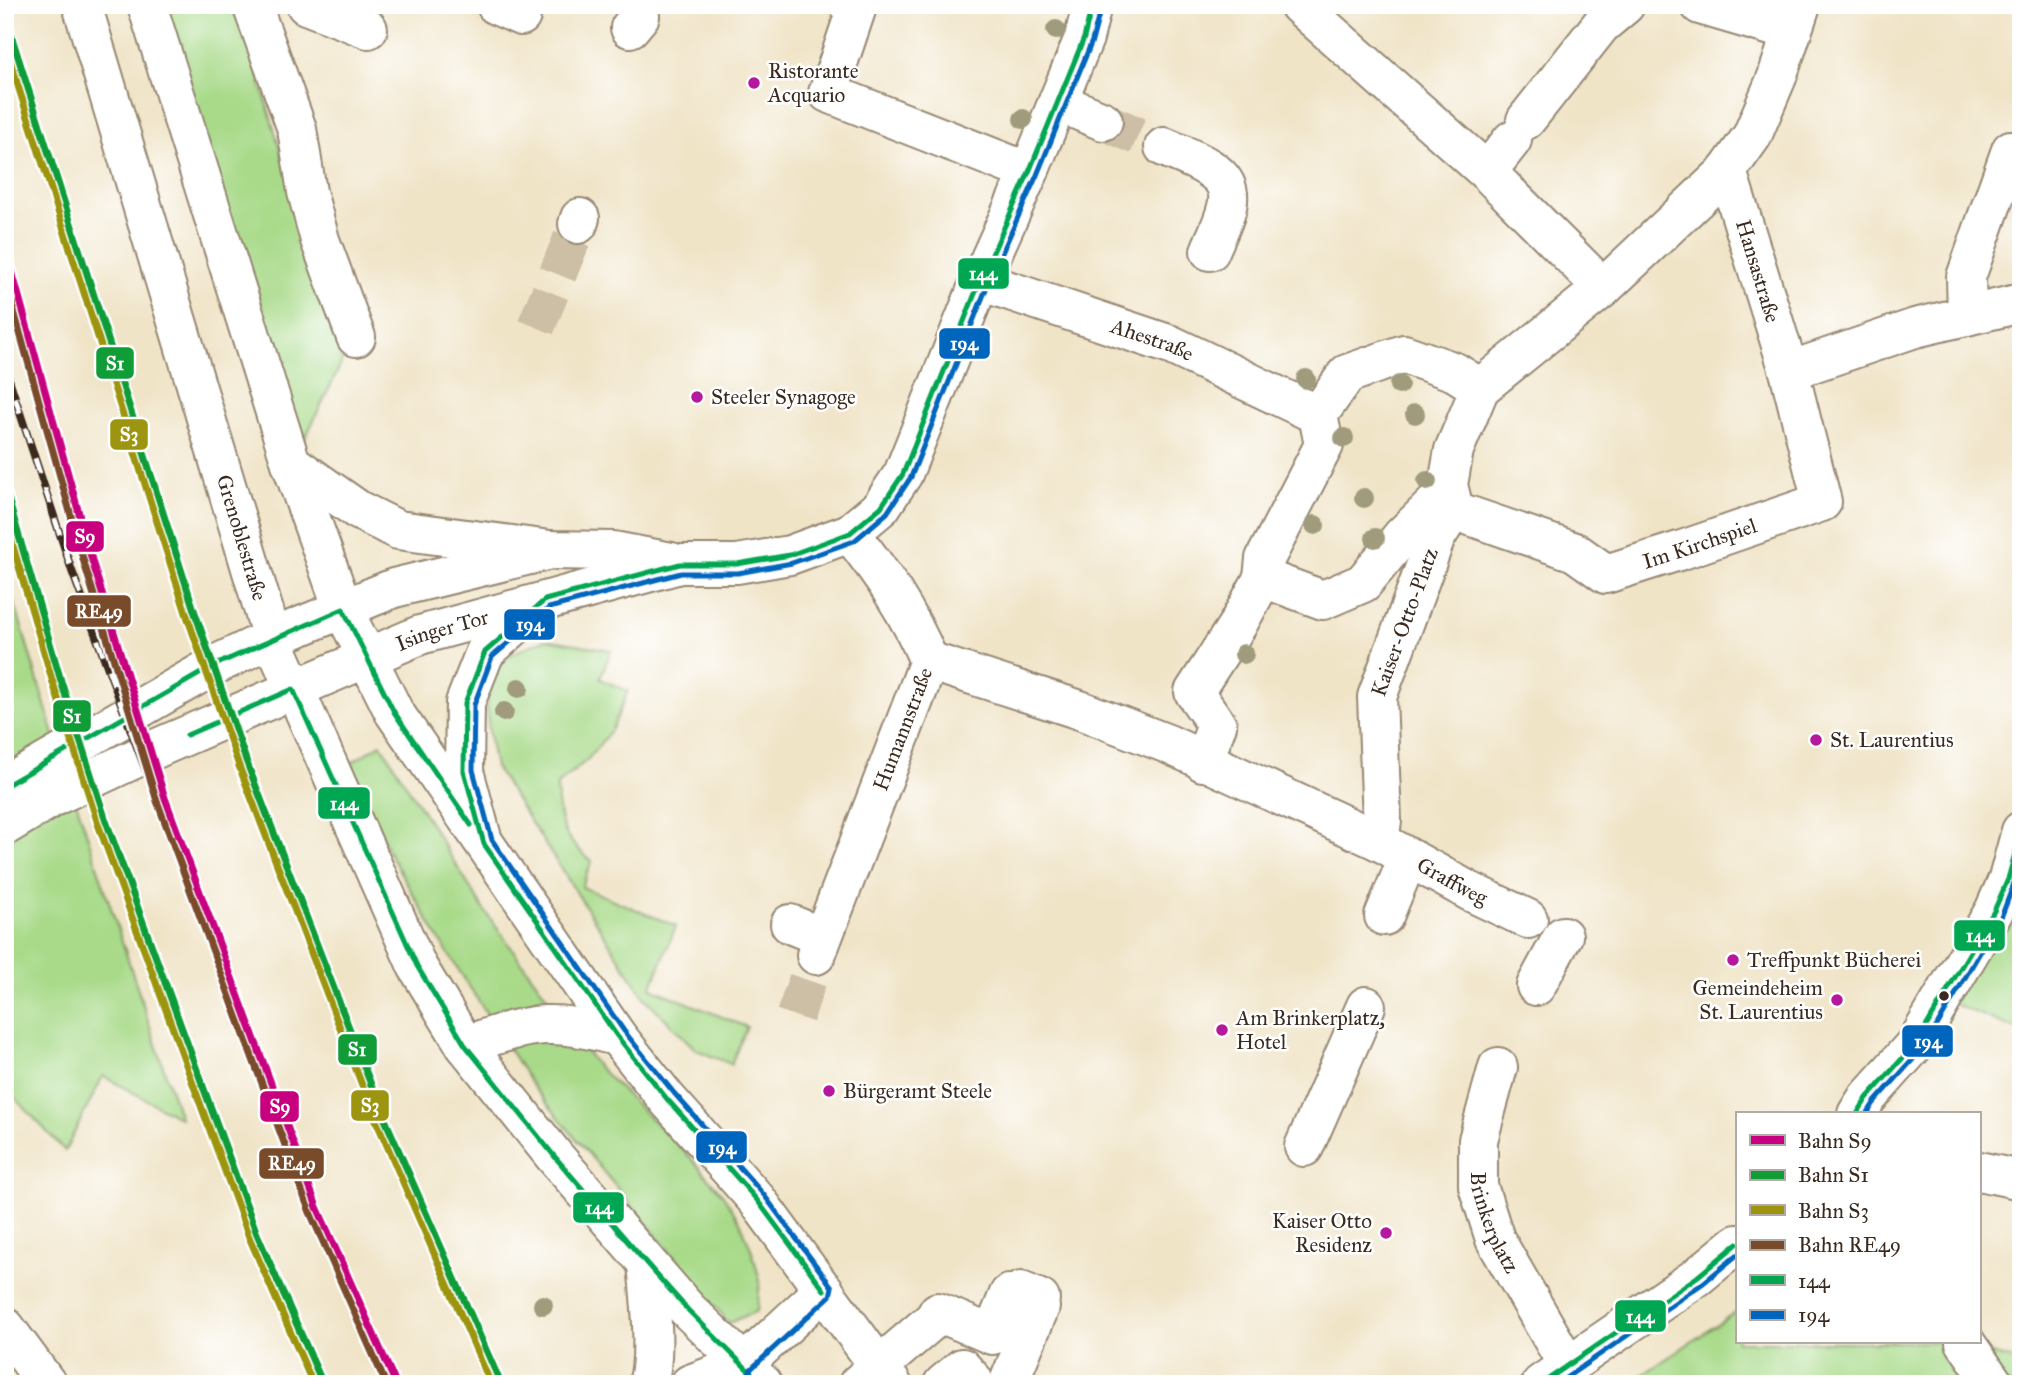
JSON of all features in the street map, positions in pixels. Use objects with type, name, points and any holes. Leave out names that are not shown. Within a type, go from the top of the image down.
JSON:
[{"type":"street","name":"Grenoblestraße","points":[[82,5],[272,638],[417,966],[465,1045],[555,1157],[747,1377]]},
{"type":"street","points":[[147,5],[291,463],[342,609],[394,712],[617,1036],[667,1098],[757,1200],[892,1384]]},
{"type":"street","points":[[252,5],[297,129],[307,192],[320,240],[356,337]]},
{"type":"street","points":[[306,5],[368,29]]},
{"type":"street","points":[[849,5],[856,10],[823,108],[1029,172]]},
{"type":"street","points":[[850,533],[881,507],[903,474],[980,281],[1029,172],[1084,38],[1092,5]]},
{"type":"street","points":[[1299,5],[1487,172],[1603,288]]},
{"type":"street","points":[[1487,172],[1601,25],[1625,5]]},
{"type":"street","points":[[1454,509],[1448,485],[1454,450],[1480,388],[1603,288],[1727,171],[1752,136],[1777,77],[1796,19],[1700,5]]},
{"type":"street","points":[[1058,102],[1103,121]]},
{"type":"street","points":[[1164,147],[1219,175],[1228,193],[1225,210],[1210,251]]},
{"type":"street","points":[[1967,316],[1966,277],[2011,150]]},
{"type":"street","name":"Hansastraße","points":[[1727,171],[1789,371]]},
{"type":"street","name":"Ahestraße","points":[[980,281],[1171,345],[1318,415]]},
{"type":"street","points":[[1789,371],[1914,328],[2021,303]]},
{"type":"street","points":[[1203,762],[1217,725],[1194,692],[1238,624],[1263,578],[1265,559],[1324,445],[1318,415],[1347,374],[1404,354],[1455,372],[1480,388]]},
{"type":"street","name":"Im Kirchspiel","points":[[1454,509],[1575,552],[1606,574],[1822,502],[1789,371]]},
{"type":"street","name":"Isinger Tor","points":[[291,463],[358,510],[398,530],[550,550],[613,551],[680,564],[737,564],[790,555],[850,533]]},
{"type":"street","name":"Kaiser-Otto-Platz","points":[[1263,578],[1324,600],[1363,583],[1403,535],[1435,504],[1454,509],[1436,537],[1377,697],[1382,821],[1394,850]]},
{"type":"street","name":"Humannstraße","points":[[810,939],[929,661],[913,623],[886,578],[850,533]]},
{"type":"street","name":"Isinger Tor","points":[[5,786],[215,665],[272,638],[394,588],[550,550]]},
{"type":"street","name":"Isinger Tor","points":[[5,826],[55,796],[162,746],[420,635],[680,564]]},
{"type":"street","points":[[484,844],[464,771],[465,703],[485,652],[545,600]]},
{"type":"street","points":[[929,661],[1080,710],[1168,744],[1394,850],[1384,916]]},
{"type":"street","points":[[1858,1112],[1867,1098],[1917,1041],[1994,911],[2008,879],[2021,831]]},
{"type":"street","name":"Graffweg","points":[[1394,850],[1528,919]]},
{"type":"street","points":[[1536,986],[1563,936]]},
{"type":"street","points":[[1297,1144],[1357,1001]]},
{"type":"street","points":[[465,1045],[526,1027],[547,1025],[569,1026],[617,1036]]},
{"type":"street","name":"Brinkerplatz","points":[[1498,1067],[1478,1140],[1478,1186],[1495,1239],[1554,1375]]},
{"type":"street","points":[[1980,1171],[2021,1180]]},
{"type":"street","points":[[1554,1375],[1697,1277],[1736,1245]]},
{"type":"street","points":[[647,1264],[651,1331],[648,1384]]},
{"type":"street","points":[[690,1384],[747,1377],[824,1290]]},
{"type":"street","points":[[858,1384],[934,1319],[938,1312],[992,1335],[1009,1294],[1018,1298],[1021,1291],[1040,1298],[1037,1306],[1040,1307],[1008,1384]]},
{"type":"street","points":[[5,1326],[47,1384]]},
{"type":"street","points":[[1966,1344],[1994,1384]]},
{"type":"street","points":[[943,1384],[962,1368],[973,1380],[971,1384]]},
{"type":"green space","points":[[149,5],[238,5],[342,362],[295,459]]},
{"type":"green space","points":[[5,571],[57,745],[5,820]]},
{"type":"green space","points":[[546,639],[611,650],[600,679],[628,691],[612,729],[588,759],[557,785],[564,829],[574,844],[592,861],[582,887],[676,926],[651,988],[747,1027],[731,1064],[696,1050],[645,998],[495,767],[487,707],[493,678],[500,665],[511,655]]},
{"type":"green space","points":[[381,744],[484,910],[597,1066],[689,1156],[723,1195],[740,1222],[752,1251],[760,1281],[757,1311],[729,1323],[534,1088],[439,939],[388,851],[351,763]]},
{"type":"green space","points":[[73,792],[180,1118],[103,1076],[65,1151],[5,1087],[5,828]]},
{"type":"green space","points":[[2021,846],[2021,1031],[1946,1001]]},
{"type":"green space","points":[[1736,1312],[1736,1344],[1955,1344],[2021,1362],[2021,1384],[1629,1384]]},
{"type":"tunnel","points":[[1103,121],[1164,147]]},
{"type":"tunnel","points":[[536,327],[578,224]]},
{"type":"tunnel","points":[[795,1016],[816,955]]},
{"type":"railway","points":[[5,367],[72,571],[158,804],[272,1085]]},
{"type":"rail line","name":"S1","points":[[5,16],[194,610],[247,763],[380,1108],[501,1384]]},
{"type":"rail line","name":"S3","points":[[5,45],[186,613],[239,766],[372,1111],[491,1384]]},
{"type":"rail line","name":"S9","points":[[5,246],[93,564],[165,798],[317,1207],[396,1384]]},
{"type":"rail line","name":"RE49","points":[[5,279],[85,566],[157,801],[309,1210],[386,1384]]},
{"type":"rail line","name":"S1","points":[[5,488],[61,681],[106,821],[257,1234],[323,1384]]},
{"type":"rail line","name":"S3","points":[[5,519],[98,824],[249,1237],[313,1384]]},
{"type":"transit line","name":"144","points":[[824,1290],[757,1200],[667,1099],[617,1036],[484,844],[464,771],[465,703],[485,652],[545,600],[680,564],[737,564],[790,555],[850,533],[881,507],[903,474],[980,281],[1029,172],[1084,38],[1092,5]]},
{"type":"transit line","name":"194","points":[[746,1384],[751,1369],[830,1296],[832,1287],[764,1195],[674,1093],[624,1031],[492,840],[473,770],[474,705],[492,657],[549,608],[681,573],[738,573],[792,563],[854,541],[887,513],[911,477],[988,284],[1037,175],[1092,41],[1101,7]]},
{"type":"transit line","name":"144","points":[[5,786],[215,665],[343,609],[394,712],[471,825]]},
{"type":"transit line","name":"144","points":[[187,735],[293,689],[417,966],[465,1045],[555,1157],[647,1264],[688,1310],[762,1384]]},
{"type":"transit line","name":"144","points":[[1858,1112],[1867,1098],[1917,1042],[1994,911],[2008,879],[2021,832]]},
{"type":"transit line","name":"194","points":[[1868,1112],[1925,1046],[2002,915],[2021,865]]},
{"type":"transit line","name":"144","points":[[1541,1384],[1697,1277],[1736,1245]]},
{"type":"transit line","name":"194","points":[[1557,1384],[1702,1284],[1736,1256]]},
{"type":"place","name":"Ristorante Acquario","points":[[754,83]]},
{"type":"place","name":"Steeler Synagoge","points":[[697,397]]},
{"type":"place","name":"St. Laurentius","points":[[1816,740]]},
{"type":"place","name":"Treffpunkt Bücherei","points":[[1733,960]]},
{"type":"place","name":"Gemeindeheim St. Laurentius","points":[[1837,1000]]},
{"type":"place","name":"Am Brinkerplatz, Hotel","points":[[1222,1030]]},
{"type":"place","name":"Bürgeramt Steele","points":[[829,1091]]},
{"type":"place","name":"Kaiser Otto Residenz","points":[[1386,1233]]}]
